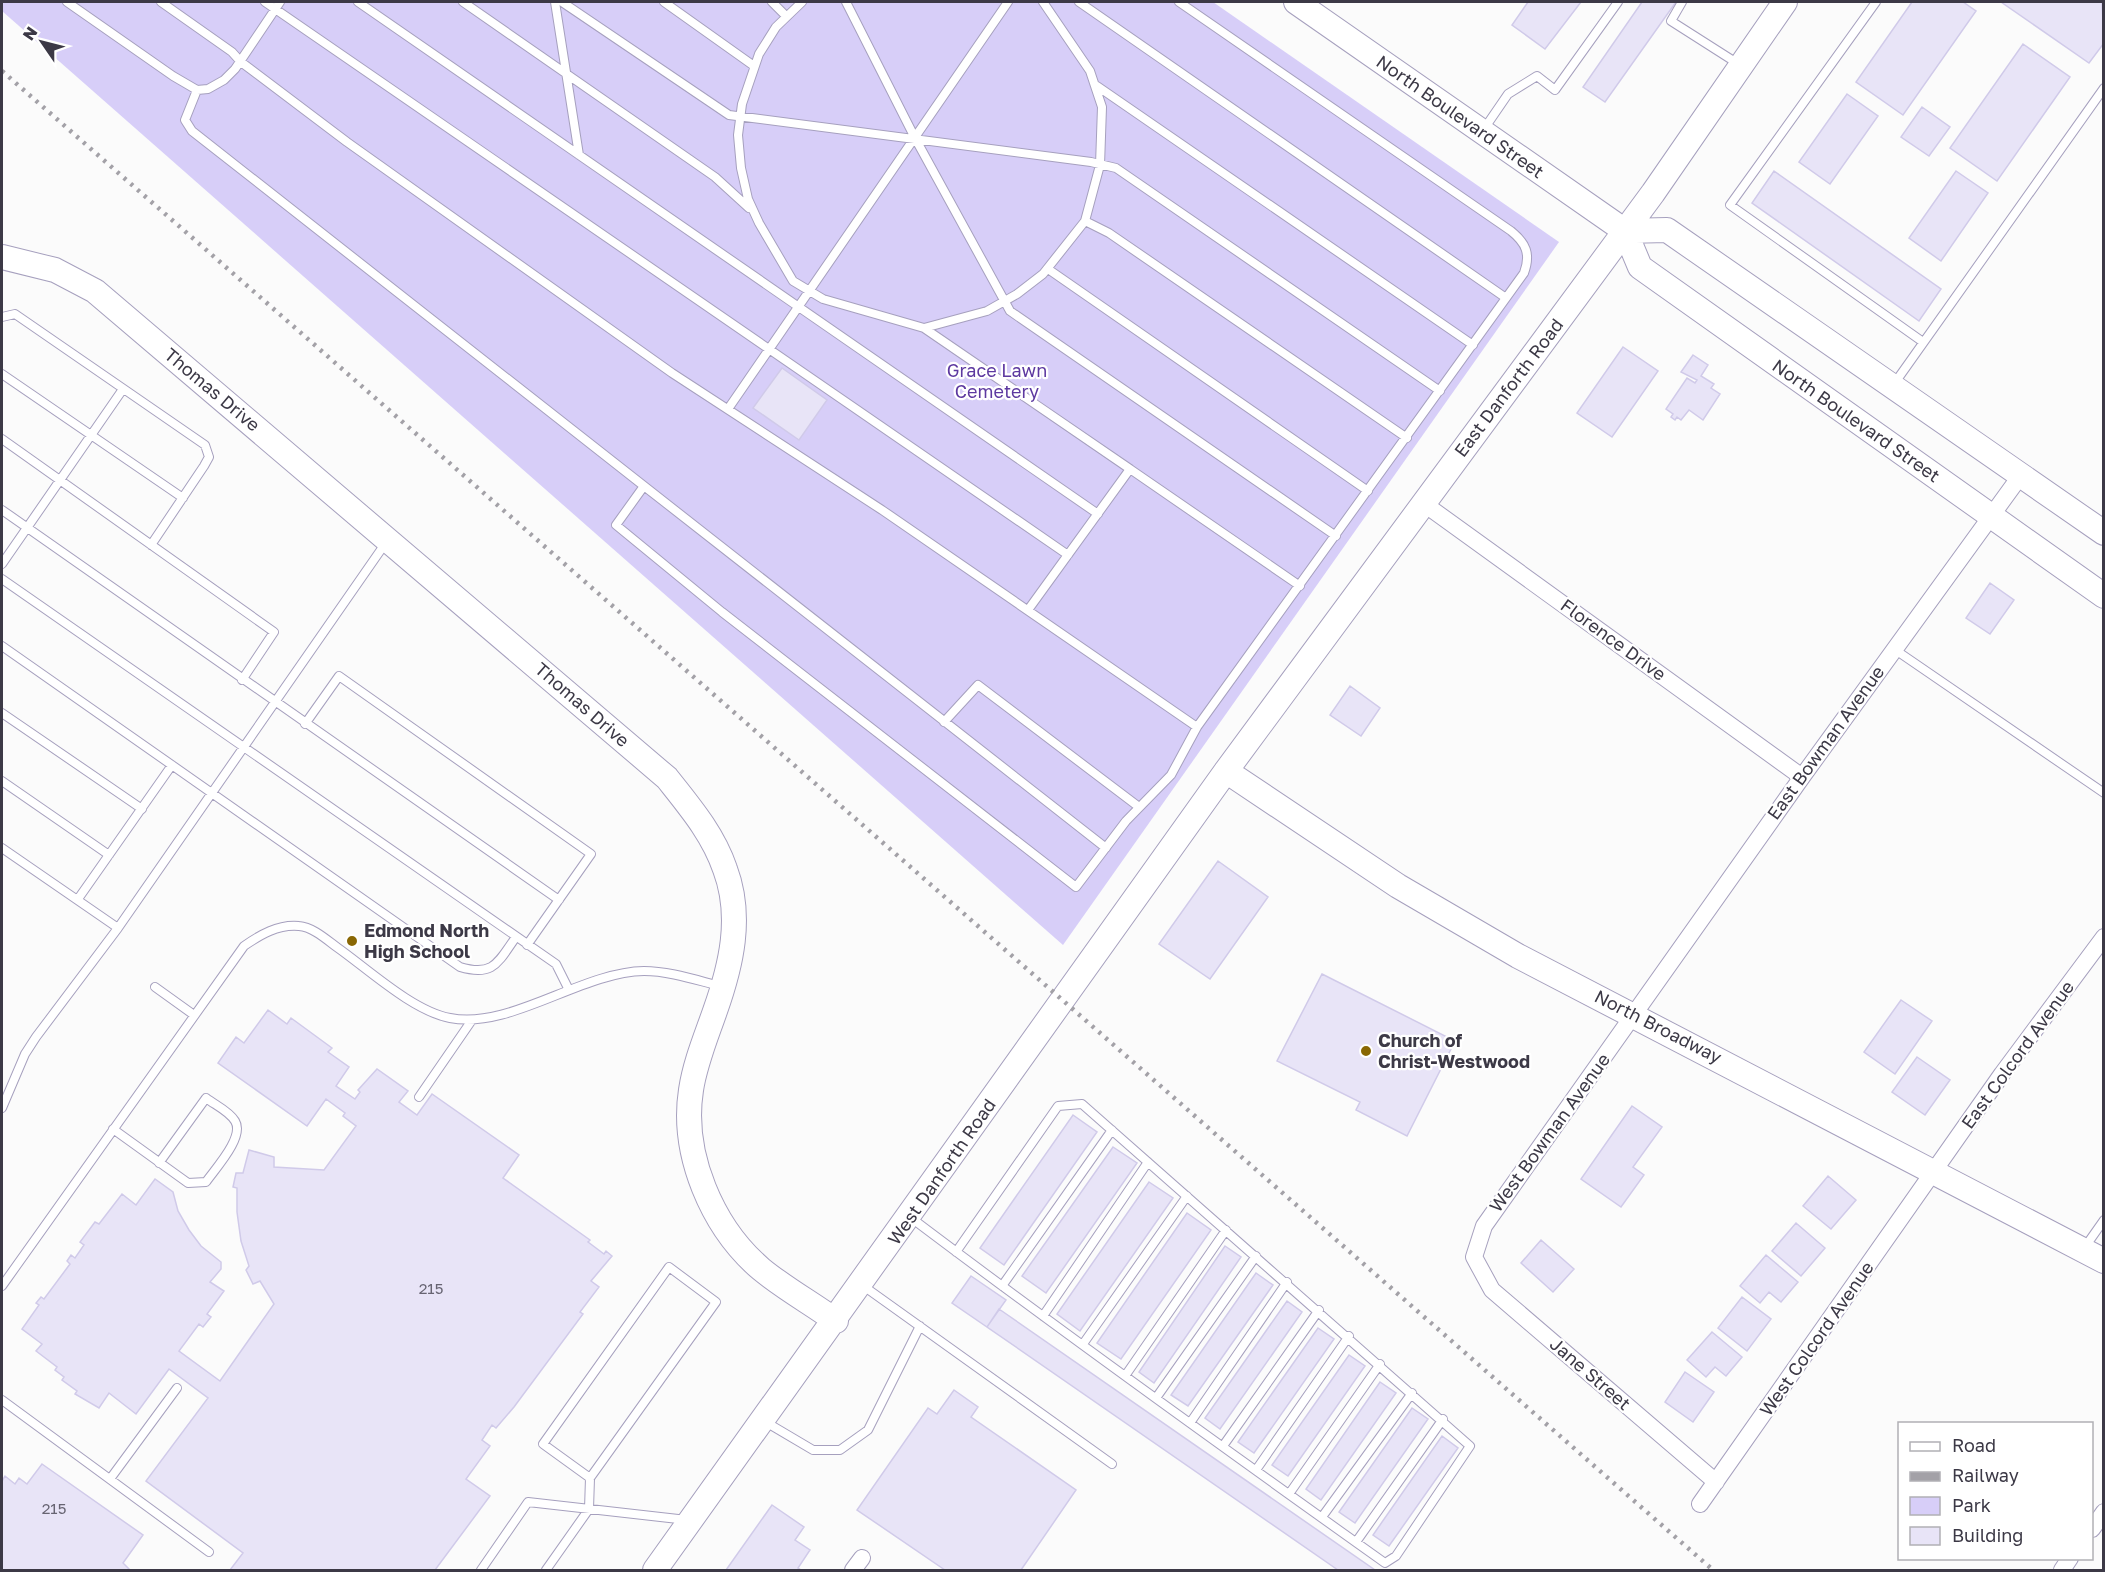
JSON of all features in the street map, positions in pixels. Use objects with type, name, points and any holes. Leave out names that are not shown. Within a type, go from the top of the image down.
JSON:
[{"type":"main road","name":"North Boulevard Street","points":[[1296,2],[1625,231],[1640,267],[2103,596]]},
{"type":"main road","name":"East Danforth Road","points":[[1226,771],[1625,231],[1785,2]]},
{"type":"main road","points":[[1625,231],[1667,230],[2103,533]]},
{"type":"main road","name":"Thomas Drive","points":[[2,257],[55,270],[95,291],[667,778],[706,828],[726,870],[733,909],[733,953],[724,987],[701,1051],[691,1090],[689,1126],[694,1160],[708,1199],[728,1231],[754,1261],[836,1321]]},
{"type":"main road","name":"North Broadway","points":[[1226,771],[1398,886],[1518,956],[1635,1014],[1934,1174],[2093,1255]]},
{"type":"main road","name":"West Danforth Road","points":[[658,1569],[1226,771]]},
{"type":"street","name":"East Bowman Avenue","points":[[1635,1014],[1802,777],[1992,517],[2020,475]]},
{"type":"street","name":"Florence Drive","points":[[1423,503],[1802,777]]},
{"type":"street","name":"East Colcord Avenue","points":[[1934,1174],[2002,1074],[2103,937]]},
{"type":"street","name":"West Bowman Avenue","points":[[1474,1257],[1484,1226],[1635,1014]]},
{"type":"street","name":"West Colcord Avenue","points":[[1700,1504],[1934,1174]]},
{"type":"street","name":"Jane Street","points":[[1474,1257],[1492,1290],[1716,1482]]},
{"type":"street","points":[[2093,1526],[2103,1512]]},
{"type":"lane","points":[[67,2],[173,76],[197,90],[208,89],[224,80],[241,62],[278,5]]},
{"type":"lane","points":[[161,2],[232,52],[241,62],[347,142],[662,367],[728,408],[1197,727]]},
{"type":"lane","points":[[265,2],[278,5],[1068,555]]},
{"type":"lane","points":[[358,2],[1098,514]]},
{"type":"lane","points":[[463,2],[715,177],[753,212]]},
{"type":"lane","points":[[555,2],[569,75],[579,155]]},
{"type":"lane","points":[[562,2],[729,115],[915,138],[1116,168],[1440,391]]},
{"type":"lane","points":[[664,2],[754,66]]},
{"type":"lane","points":[[772,2],[786,16]]},
{"type":"lane","points":[[802,2],[776,27],[754,66],[740,118],[738,135],[741,168],[753,212],[794,281],[809,292],[850,308],[924,328],[1300,586]]},
{"type":"lane","points":[[846,2],[915,138],[1010,311],[1336,536]]},
{"type":"lane","points":[[728,408],[1008,2]]},
{"type":"lane","points":[[924,328],[987,311],[1004,302],[1048,268],[1085,221],[1100,165],[1102,107],[1097,86],[1079,51],[1044,2]]},
{"type":"lane","points":[[1079,2],[1506,298]]},
{"type":"lane","points":[[644,486],[616,525],[906,757],[1076,887],[1139,807],[1171,775],[1197,727],[1407,438],[1524,273],[1528,263],[1528,255],[1519,238],[1179,2]]},
{"type":"lane","points":[[1482,132],[1508,94],[1536,76],[1555,90],[1618,2]]},
{"type":"lane","points":[[1682,2],[1671,21],[1741,65]]},
{"type":"lane","points":[[1876,2],[1730,205],[1923,342]]},
{"type":"lane","points":[[1097,86],[1473,345]]},
{"type":"lane","points":[[1893,385],[2103,88]]},
{"type":"lane","points":[[197,90],[185,120],[192,131],[1106,848]]},
{"type":"lane","points":[[1085,221],[1109,233],[1407,438]]},
{"type":"lane","points":[[1048,268],[1368,491]]},
{"type":"lane","points":[[2,317],[15,314],[205,445],[209,457],[151,545]]},
{"type":"lane","points":[[2,374],[183,498]]},
{"type":"lane","points":[[2,564],[123,389]]},
{"type":"lane","points":[[2,439],[273,632],[242,680]]},
{"type":"lane","points":[[1028,610],[1130,469]]},
{"type":"lane","points":[[2,510],[274,703],[559,900]]},
{"type":"lane","points":[[2,1108],[31,1046],[118,928],[389,539]]},
{"type":"lane","points":[[2,579],[556,964],[569,990]]},
{"type":"lane","points":[[2,646],[460,967],[477,972],[494,967],[516,937]]},
{"type":"lane","points":[[1894,649],[2103,793]]},
{"type":"lane","points":[[305,724],[339,676],[591,854],[527,945]]},
{"type":"lane","points":[[944,722],[978,685],[1139,807]]},
{"type":"lane","points":[[2,713],[142,809]]},
{"type":"lane","points":[[78,899],[172,765]]},
{"type":"lane","points":[[2,781],[110,855]]},
{"type":"lane","points":[[2,848],[118,928]]},
{"type":"lane","points":[[2,1286],[244,946],[261,934],[281,927],[300,926],[319,934],[420,1006],[447,1018],[472,1020],[487,1018],[600,979],[643,971],[724,987]]},
{"type":"lane","points":[[154,987],[194,1015]]},
{"type":"lane","points":[[419,1097],[472,1020]]},
{"type":"lane","points":[[112,1129],[188,1183],[206,1182],[238,1136],[237,1124],[230,1115],[206,1098],[159,1162]]},
{"type":"lane","points":[[910,1217],[956,1252],[1125,1376],[1385,1563],[1396,1556],[1470,1446],[1443,1419],[1082,1104],[1058,1106],[956,1252]]},
{"type":"lane","points":[[1002,1286],[1112,1130]]},
{"type":"lane","points":[[1043,1316],[1148,1162]]},
{"type":"lane","points":[[1083,1344],[1187,1196]]},
{"type":"lane","points":[[2093,1255],[2103,1220]]},
{"type":"lane","points":[[1125,1376],[1226,1230]]},
{"type":"lane","points":[[1156,1398],[1256,1256]]},
{"type":"lane","points":[[546,1570],[589,1509],[590,1479],[716,1302],[669,1268],[543,1444],[590,1479]]},
{"type":"lane","points":[[1190,1423],[1287,1282]]},
{"type":"lane","points":[[862,1285],[1112,1464]]},
{"type":"lane","points":[[1223,1446],[1319,1310]]},
{"type":"lane","points":[[763,1421],[813,1450],[840,1450],[868,1430],[920,1326]]},
{"type":"lane","points":[[1256,1470],[1348,1336]]},
{"type":"lane","points":[[1289,1494],[1380,1364]]},
{"type":"lane","points":[[110,1479],[177,1388]]},
{"type":"lane","points":[[1322,1518],[1412,1393]]},
{"type":"lane","points":[[2,1400],[209,1552]]},
{"type":"lane","points":[[1356,1542],[1443,1419]]},
{"type":"lane","points":[[481,1570],[528,1503],[691,1521]]},
{"type":"green space","name":"Grace Lawn Cemetery","points":[[2,2],[1213,2],[1559,242],[1063,945],[2,11]]},
{"type":"building","points":[[1528,2],[1581,2],[1545,49],[1512,25]]},
{"type":"building","points":[[1642,2],[1676,2],[1605,102],[1583,87]]},
{"type":"building","points":[[1912,2],[1963,2],[1976,11],[1903,115],[1856,82]]},
{"type":"building","points":[[2001,2],[2102,2],[2104,43],[2089,63]]},
{"type":"building","points":[[2023,44],[2070,77],[1997,181],[1950,148]]},
{"type":"building","points":[[1847,94],[1878,116],[1830,184],[1799,162]]},
{"type":"building","points":[[1922,107],[1950,127],[1929,156],[1901,137]]},
{"type":"building","points":[[1774,171],[1941,289],[1919,321],[1752,203]]},
{"type":"building","points":[[1956,171],[1988,193],[1941,261],[1909,238]]},
{"type":"building","points":[[1623,347],[1658,371],[1612,437],[1577,413]]},
{"type":"building","points":[[1693,355],[1708,365],[1701,376],[1714,384],[1711,388],[1720,394],[1703,420],[1689,410],[1681,420],[1677,417],[1675,420],[1671,417],[1673,414],[1666,409],[1687,378],[1695,383],[1697,380],[1681,372]]},
{"type":"building","points":[[782,368],[827,400],[799,440],[753,408]]},
{"type":"building","points":[[1990,583],[2014,600],[1990,634],[1966,618]]},
{"type":"building","points":[[1350,686],[1380,708],[1361,736],[1330,715]]},
{"type":"building","points":[[1218,861],[1268,897],[1210,979],[1159,944]]},
{"type":"building","name":"Church of Christ-Westwood","points":[[1322,974],[1455,1041],[1407,1136],[1356,1110],[1360,1102],[1277,1061]]},
{"type":"building","points":[[1901,1000],[1932,1021],[1895,1074],[1864,1052]]},
{"type":"building","points":[[268,1010],[287,1024],[291,1018],[332,1048],[328,1052],[349,1067],[336,1086],[355,1099],[360,1092],[358,1090],[377,1069],[408,1091],[399,1102],[417,1115],[432,1094],[519,1155],[503,1178],[590,1240],[588,1242],[604,1254],[606,1251],[612,1256],[591,1281],[599,1287],[580,1312],[583,1314],[514,1407],[496,1428],[492,1425],[482,1440],[490,1446],[466,1479],[490,1496],[435,1570],[230,1570],[243,1553],[146,1481],[208,1398],[169,1369],[136,1414],[109,1393],[99,1408],[75,1394],[77,1391],[62,1380],[64,1377],[55,1370],[57,1367],[36,1351],[42,1344],[22,1329],[39,1305],[36,1303],[41,1297],[44,1299],[70,1264],[67,1261],[71,1255],[75,1258],[84,1245],[80,1242],[95,1222],[99,1224],[122,1194],[136,1205],[155,1179],[173,1192],[178,1211],[189,1230],[201,1246],[221,1262],[221,1269],[210,1282],[224,1291],[207,1314],[211,1317],[203,1327],[199,1324],[179,1351],[220,1381],[274,1304],[260,1281],[253,1284],[246,1270],[249,1266],[241,1241],[237,1212],[237,1188],[233,1187],[236,1173],[243,1173],[249,1150],[274,1157],[274,1167],[324,1170],[356,1126],[343,1116],[345,1113],[326,1099],[307,1126],[218,1063],[236,1037],[244,1043]]},
{"type":"building","points":[[1917,1057],[1950,1080],[1925,1115],[1892,1092]]},
{"type":"building","points":[[1632,1106],[1662,1127],[1633,1167],[1644,1175],[1621,1207],[1581,1179]]},
{"type":"building","points":[[1073,1115],[1097,1132],[1004,1265],[980,1248]]},
{"type":"building","points":[[1113,1147],[1137,1163],[1046,1293],[1022,1276]]},
{"type":"building","points":[[1828,1176],[1856,1200],[1831,1229],[1803,1206]]},
{"type":"building","points":[[1149,1182],[1173,1198],[1080,1331],[1057,1314]]},
{"type":"building","points":[[1187,1213],[1211,1230],[1121,1359],[1097,1343]]},
{"type":"building","points":[[1796,1223],[1825,1248],[1801,1276],[1772,1251]]},
{"type":"building","points":[[1541,1240],[1574,1269],[1553,1292],[1521,1263]]},
{"type":"building","points":[[1225,1246],[1241,1257],[1154,1383],[1139,1372]]},
{"type":"building","points":[[1766,1255],[1798,1282],[1781,1302],[1769,1292],[1760,1303],[1740,1286]]},
{"type":"building","points":[[1256,1273],[1273,1285],[1188,1406],[1171,1395]]},
{"type":"building","points":[[971,1276],[1006,1300],[987,1327],[952,1303]]},
{"type":"building","points":[[1742,1297],[1771,1319],[1747,1351],[1718,1328]]},
{"type":"building","points":[[1287,1301],[1302,1312],[1220,1429],[1205,1418]]},
{"type":"building","points":[[999,1309],[1375,1570],[1338,1570],[987,1327]]},
{"type":"building","points":[[1318,1328],[1334,1339],[1254,1453],[1238,1442]]},
{"type":"building","points":[[1712,1332],[1742,1357],[1726,1376],[1715,1367],[1706,1377],[1687,1360]]},
{"type":"building","points":[[1349,1355],[1365,1366],[1288,1476],[1272,1465]]},
{"type":"building","points":[[1685,1372],[1714,1392],[1693,1422],[1665,1402]]},
{"type":"building","points":[[1380,1382],[1396,1393],[1321,1500],[1306,1489]]},
{"type":"building","points":[[954,1390],[978,1407],[971,1417],[1076,1490],[1021,1570],[945,1570],[857,1510],[928,1408],[937,1414]]},
{"type":"building","points":[[1412,1408],[1428,1419],[1355,1523],[1339,1512]]},
{"type":"building","points":[[1442,1436],[1458,1448],[1389,1546],[1373,1535]]},
{"type":"building","points":[[42,1464],[143,1535],[123,1563],[130,1570],[2,1570],[2,1481],[5,1476],[15,1484],[19,1478],[27,1484]]},
{"type":"building","points":[[772,1505],[804,1527],[795,1540],[810,1550],[798,1568],[801,1570],[726,1570]]},
{"type":"railway","points":[[2,71],[1713,1570]]},
{"type":"place","name":"Edmond North High School","points":[[352,941]]},
{"type":"place","name":"Church of Christ-Westwood","points":[[1366,1051]]}]
